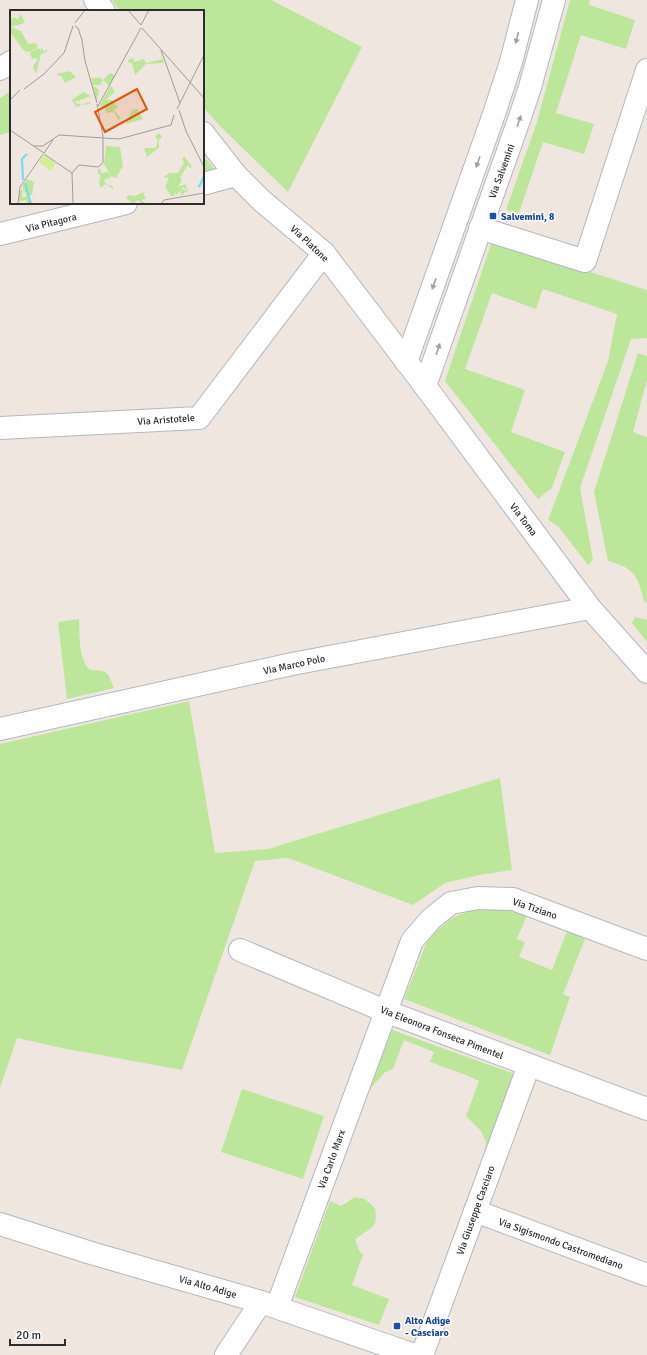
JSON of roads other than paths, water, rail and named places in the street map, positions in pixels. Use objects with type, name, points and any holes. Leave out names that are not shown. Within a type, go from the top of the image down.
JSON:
[{"type":"street","points":[[406,362],[512,62],[527,0]]},
{"type":"street","name":"Via Salvemini","points":[[425,386],[526,99],[554,0]]},
{"type":"street","points":[[0,69],[10,63]]},
{"type":"street","points":[[480,228],[585,261],[647,70]]},
{"type":"street","name":"Via Platone","points":[[204,134],[236,175],[262,201],[324,253],[406,362]]},
{"type":"street","points":[[204,184],[236,175]]},
{"type":"street","name":"Via Pitagora","points":[[0,234],[122,204]]},
{"type":"street","name":"Via Aristotele","points":[[0,428],[198,418],[324,253]]},
{"type":"street","name":"Via Toma","points":[[406,362],[590,608],[647,672]]},
{"type":"street","name":"Via Marco Polo","points":[[0,729],[292,664],[590,608]]},
{"type":"street","name":"Via Tiziano","points":[[385,1011],[412,941],[431,919],[451,903],[478,898],[513,899],[647,949]]},
{"type":"street","name":"Via Eleonora Fonseca Pimentel","points":[[240,950],[385,1011],[647,1109]]},
{"type":"street","name":"Via Carlo Marx","points":[[226,1355],[269,1304],[385,1011]]},
{"type":"street","name":"Via Giuseppe Casciaro","points":[[422,1355],[529,1065]]},
{"type":"street","name":"Via Sigismondo Castromediano","points":[[475,1211],[647,1275]]},
{"type":"street","name":"Via Alto Adige","points":[[0,1224],[91,1253],[269,1304],[414,1355]]},
{"type":"place","name":"Salvemini, 8","points":[[493,216]]},
{"type":"place","name":"Alto Adige - Casciaro","points":[[397,1326]]}]
